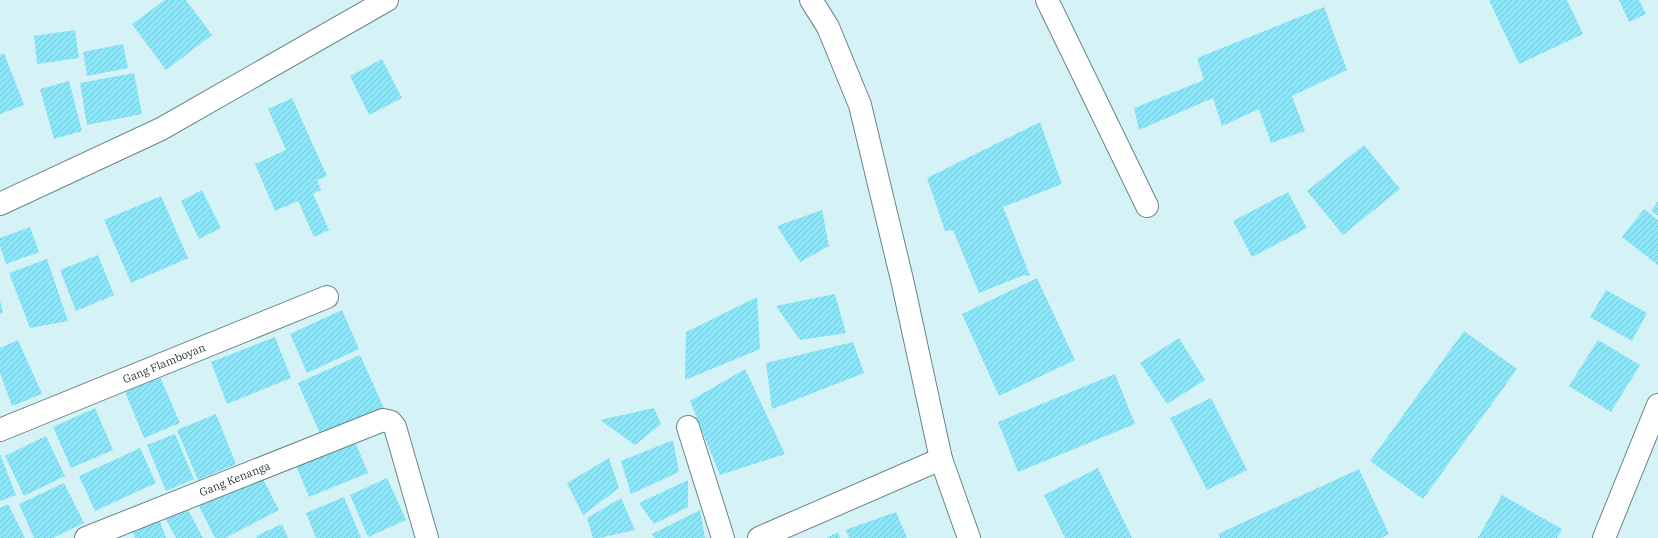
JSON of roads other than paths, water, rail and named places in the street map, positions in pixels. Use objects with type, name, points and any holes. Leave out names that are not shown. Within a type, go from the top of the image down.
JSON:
[{"type":"street","points":[[0,204],[161,129],[387,0]]},
{"type":"street","points":[[811,0],[828,27],[860,105],[903,284],[941,459],[969,538]]},
{"type":"street","points":[[1047,0],[1147,206]]},
{"type":"street","name":"Gang Flamboyan","points":[[0,430],[327,297]]},
{"type":"street","points":[[1604,538],[1658,405]]},
{"type":"street","name":"Gang Kenanga","points":[[86,538],[383,420],[391,422],[396,427],[424,537]]},
{"type":"street","points":[[688,427],[723,538]]},
{"type":"street","points":[[759,538],[941,459]]}]
